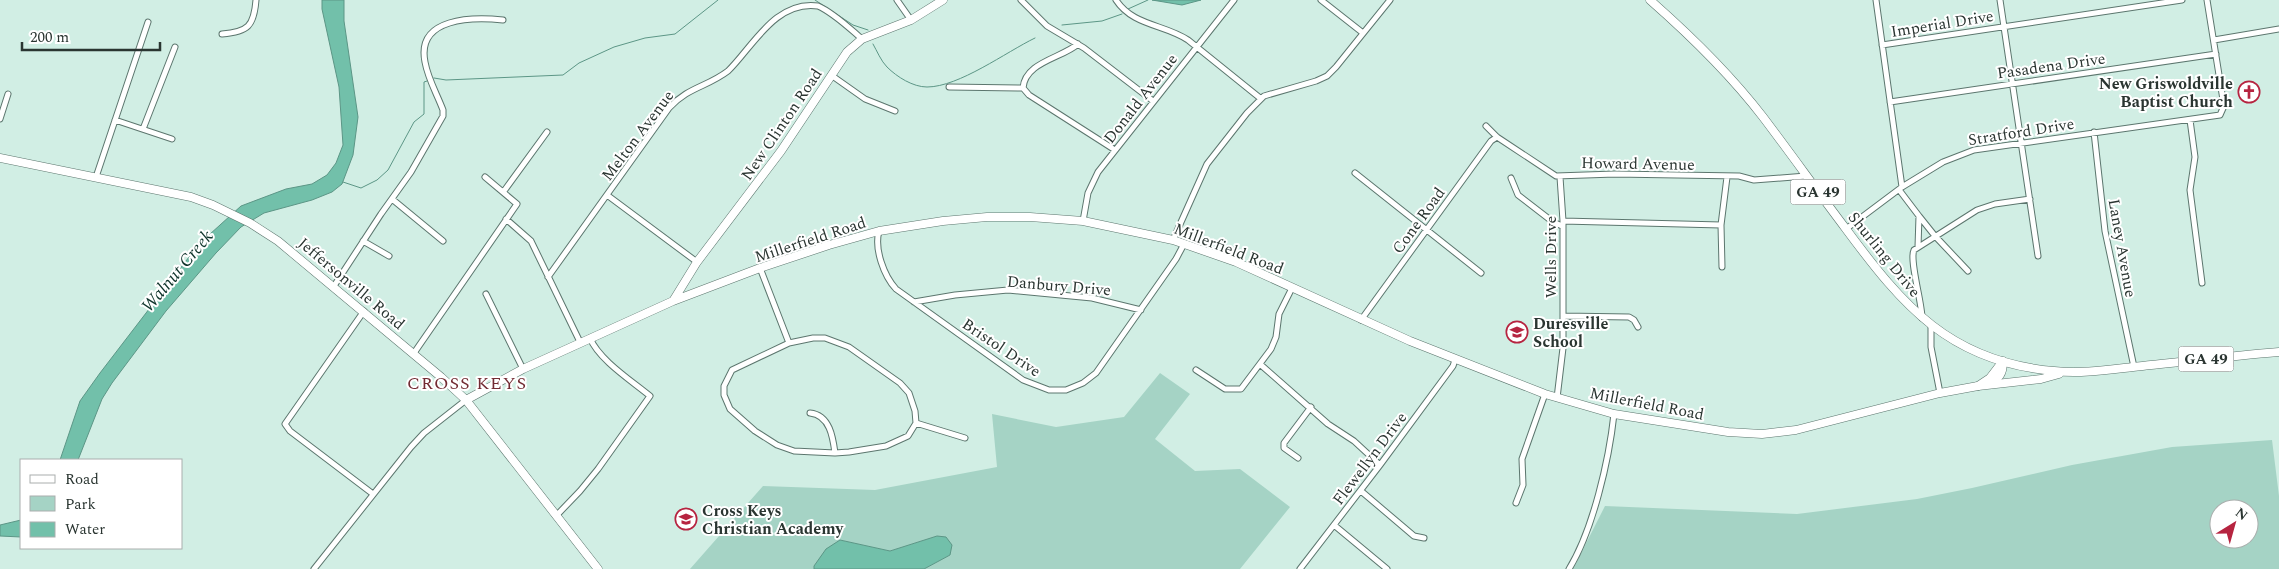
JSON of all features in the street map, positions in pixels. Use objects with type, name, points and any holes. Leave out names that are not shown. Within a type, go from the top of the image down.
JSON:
[{"type":"main road","name":"New Clinton Road","points":[[672,301],[698,262],[776,158],[847,52],[862,38],[911,20],[943,0]]},
{"type":"main road","name":"Shurling Drive","points":[[1650,0],[1705,51],[1736,84],[1891,288],[1930,325],[1965,346],[2003,361]]},
{"type":"main road","name":"Jeffersonville Road","points":[[0,158],[175,193],[216,206],[273,237],[364,310],[466,400],[598,569]]},
{"type":"main road","name":"Millerfield Road","points":[[466,400],[523,369],[580,342],[672,301],[760,268],[828,245],[879,231],[943,220],[987,217],[1030,217],[1083,221],[1173,240],[1236,262],[1361,320],[1455,360],[1545,394],[1614,414],[1728,432],[1770,434],[1796,430],[1940,393],[1978,386],[1986,382],[2003,361]]},
{"type":"main road","name":"GA 49","points":[[2003,361],[2036,369],[2065,372],[2279,352]]},
{"type":"main road","points":[[1978,386],[2041,379],[2065,372]]},
{"type":"street","points":[[222,34],[239,33],[249,26],[253,19],[256,0]]},
{"type":"street","points":[[897,0],[911,20]]},
{"type":"street","points":[[1021,0],[1047,26],[1078,44],[1153,101]]},
{"type":"street","points":[[1116,0],[1128,14],[1138,21],[1176,34],[1196,47],[1260,98]]},
{"type":"street","name":"Donald Avenue","points":[[1083,221],[1090,187],[1098,172],[1234,0]]},
{"type":"street","points":[[1321,0],[1363,32]]},
{"type":"street","points":[[1173,240],[1207,164],[1260,98],[1327,76],[1390,0]]},
{"type":"street","points":[[1876,0],[1901,189],[1934,236],[1968,271]]},
{"type":"street","points":[[2000,0],[2038,256]]},
{"type":"street","name":"Imperial Drive","points":[[1882,45],[2182,0]]},
{"type":"street","points":[[2207,0],[2216,54]]},
{"type":"street","name":"Melton Avenue","points":[[548,277],[676,101],[690,90],[720,77],[728,71],[766,22],[786,6],[801,3],[817,5],[862,38]]},
{"type":"street","points":[[334,286],[440,124],[443,110],[424,60],[426,44],[435,30],[442,24],[484,18],[503,20]]},
{"type":"street","points":[[96,177],[148,22]]},
{"type":"street","points":[[2214,40],[2279,29]]},
{"type":"street","points":[[1078,44],[1070,51],[1034,68],[1024,82],[1023,88],[1028,95],[1115,150]]},
{"type":"street","points":[[143,129],[175,47]]},
{"type":"street","name":"Pasadena Drive","points":[[1890,102],[2216,54]]},
{"type":"street","name":"Stratford Drive","points":[[1846,229],[1901,189],[1943,162],[1963,153],[2021,142],[2190,120],[2222,114],[2224,106],[2216,54]]},
{"type":"street","points":[[831,75],[865,98],[896,111]]},
{"type":"street","points":[[949,87],[1023,88]]},
{"type":"street","points":[[0,119],[8,94]]},
{"type":"street","points":[[115,120],[172,139]]},
{"type":"street","points":[[2190,120],[2195,157],[2190,190],[2202,283]]},
{"type":"street","name":"Howard Avenue","points":[[1486,126],[1497,137],[1552,175],[1560,177],[1615,174],[1727,176],[1754,180],[1806,176]]},
{"type":"street","points":[[504,191],[547,132]]},
{"type":"street","name":"Laney Avenue","points":[[2094,132],[2105,231],[2134,367]]},
{"type":"street","name":"Cone Road","points":[[1361,320],[1491,141],[1497,137]]},
{"type":"street","points":[[1355,173],[1481,273]]},
{"type":"street","points":[[1722,267],[1721,225],[1727,176]]},
{"type":"street","points":[[414,353],[517,204],[504,191],[485,177]]},
{"type":"street","name":"Wells Drive","points":[[1557,398],[1562,370],[1563,316],[1560,177]]},
{"type":"street","points":[[1511,178],[1514,190],[1518,195],[1553,222],[1721,225]]},
{"type":"street","points":[[607,196],[698,262]]},
{"type":"street","points":[[392,199],[443,240]]},
{"type":"street","points":[[1922,318],[1922,301],[1912,254],[1918,247],[1977,210],[1995,204],[2030,199]]},
{"type":"street","points":[[1918,247],[1919,216]]},
{"type":"street","points":[[506,219],[527,236],[580,342]]},
{"type":"street","name":"Bristol Drive","points":[[879,231],[878,246],[886,274],[896,289],[1023,380],[1043,388],[1057,390],[1075,387],[1096,373],[1176,259],[1184,244]]},
{"type":"street","points":[[363,241],[389,256]]},
{"type":"street","points":[[760,268],[789,343]]},
{"type":"street","points":[[1196,370],[1220,387],[1235,391],[1244,387],[1261,365],[1275,342],[1279,314],[1292,288]]},
{"type":"street","name":"Danbury Drive","points":[[914,302],[955,295],[1008,290],[1092,298],[1141,310]]},
{"type":"street","points":[[486,294],[523,369]]},
{"type":"street","points":[[364,310],[284,424],[290,431],[373,494]]},
{"type":"street","points":[[1563,316],[1629,317],[1634,320],[1638,327]]},
{"type":"street","points":[[1930,325],[1931,347],[1940,393]]},
{"type":"street","points":[[556,516],[580,491],[650,396],[609,362],[592,344],[590,338]]},
{"type":"street","points":[[820,338],[838,342],[849,347],[900,383],[909,393],[916,412],[916,423],[913,431],[901,441],[886,446],[835,454],[794,451],[778,445],[754,431],[730,410],[726,403],[724,386],[732,370],[789,343],[804,339],[820,338]]},
{"type":"street","name":"Flewellyn Drive","points":[[1302,568],[1453,366],[1455,360]]},
{"type":"street","points":[[1261,365],[1311,407],[1328,424],[1354,440],[1380,465]]},
{"type":"street","points":[[1516,503],[1523,485],[1522,459],[1545,394]]},
{"type":"street","points":[[314,569],[424,433],[466,400]]},
{"type":"street","points":[[1298,458],[1284,448],[1284,443],[1311,407]]},
{"type":"street","points":[[810,413],[820,416],[825,420],[833,439],[835,454]]},
{"type":"street","points":[[1570,569],[1587,532],[1606,457],[1614,414]]},
{"type":"street","points":[[916,423],[966,438]]},
{"type":"street","points":[[1361,491],[1414,536],[1424,538]]},
{"type":"street","points":[[1334,525],[1387,569]]},
{"type":"green space","points":[[1160,373],[1190,394],[1155,439],[1195,471],[1240,469],[1290,507],[1240,569],[924,569],[950,555],[937,536],[890,551],[840,540],[814,566],[814,569],[690,569],[763,486],[875,490],[997,467],[992,414],[1056,427],[1124,417]]},
{"type":"green space","points":[[2272,440],[2279,496],[2279,569],[1573,569],[1605,506],[1797,514],[1917,499],[2072,465],[2172,447]]},
{"type":"water","points":[[322,0],[344,0],[344,21],[358,117],[353,155],[342,184],[332,192],[312,200],[264,213],[241,227],[166,311],[112,383],[102,399],[78,459],[60,459],[80,401],[199,244],[241,206],[286,189],[312,184],[327,175],[336,163],[343,145],[339,87],[322,9]]},
{"type":"water","points":[[1152,0],[1201,0],[1182,5]]},
{"type":"water","points":[[20,520],[20,537],[0,536],[0,525]]},
{"type":"water","points":[[937,536],[946,537],[952,545],[950,555],[924,569],[814,569],[814,566],[826,549],[840,540],[890,551]]},
{"type":"waterway","points":[[434,78],[446,80],[563,75],[579,63],[614,47],[645,38],[675,34],[718,0]]},
{"type":"waterway","points":[[815,0],[853,25],[868,30]]},
{"type":"waterway","points":[[1128,9],[1148,0]]},
{"type":"waterway","points":[[1062,25],[1102,21],[1122,14]]},
{"type":"waterway","points":[[873,44],[885,65],[896,74],[906,81],[927,87],[940,85],[968,75],[1035,38]]},
{"type":"waterway","points":[[343,182],[361,188],[377,180],[388,170],[414,122],[424,114],[424,82],[427,81]]},
{"type":"place","name":"New Griswoldville Baptist Church","points":[[2249,92]]},
{"type":"place","name":"Duresville School","points":[[1517,332]]},
{"type":"place","name":"Cross Keys Christian Academy","points":[[686,519]]},
{"type":"district","name":"CROSS KEYS","points":[[467,383]]},
{"type":"water label","name":"Walnut Creek","points":[[177,271]]}]
